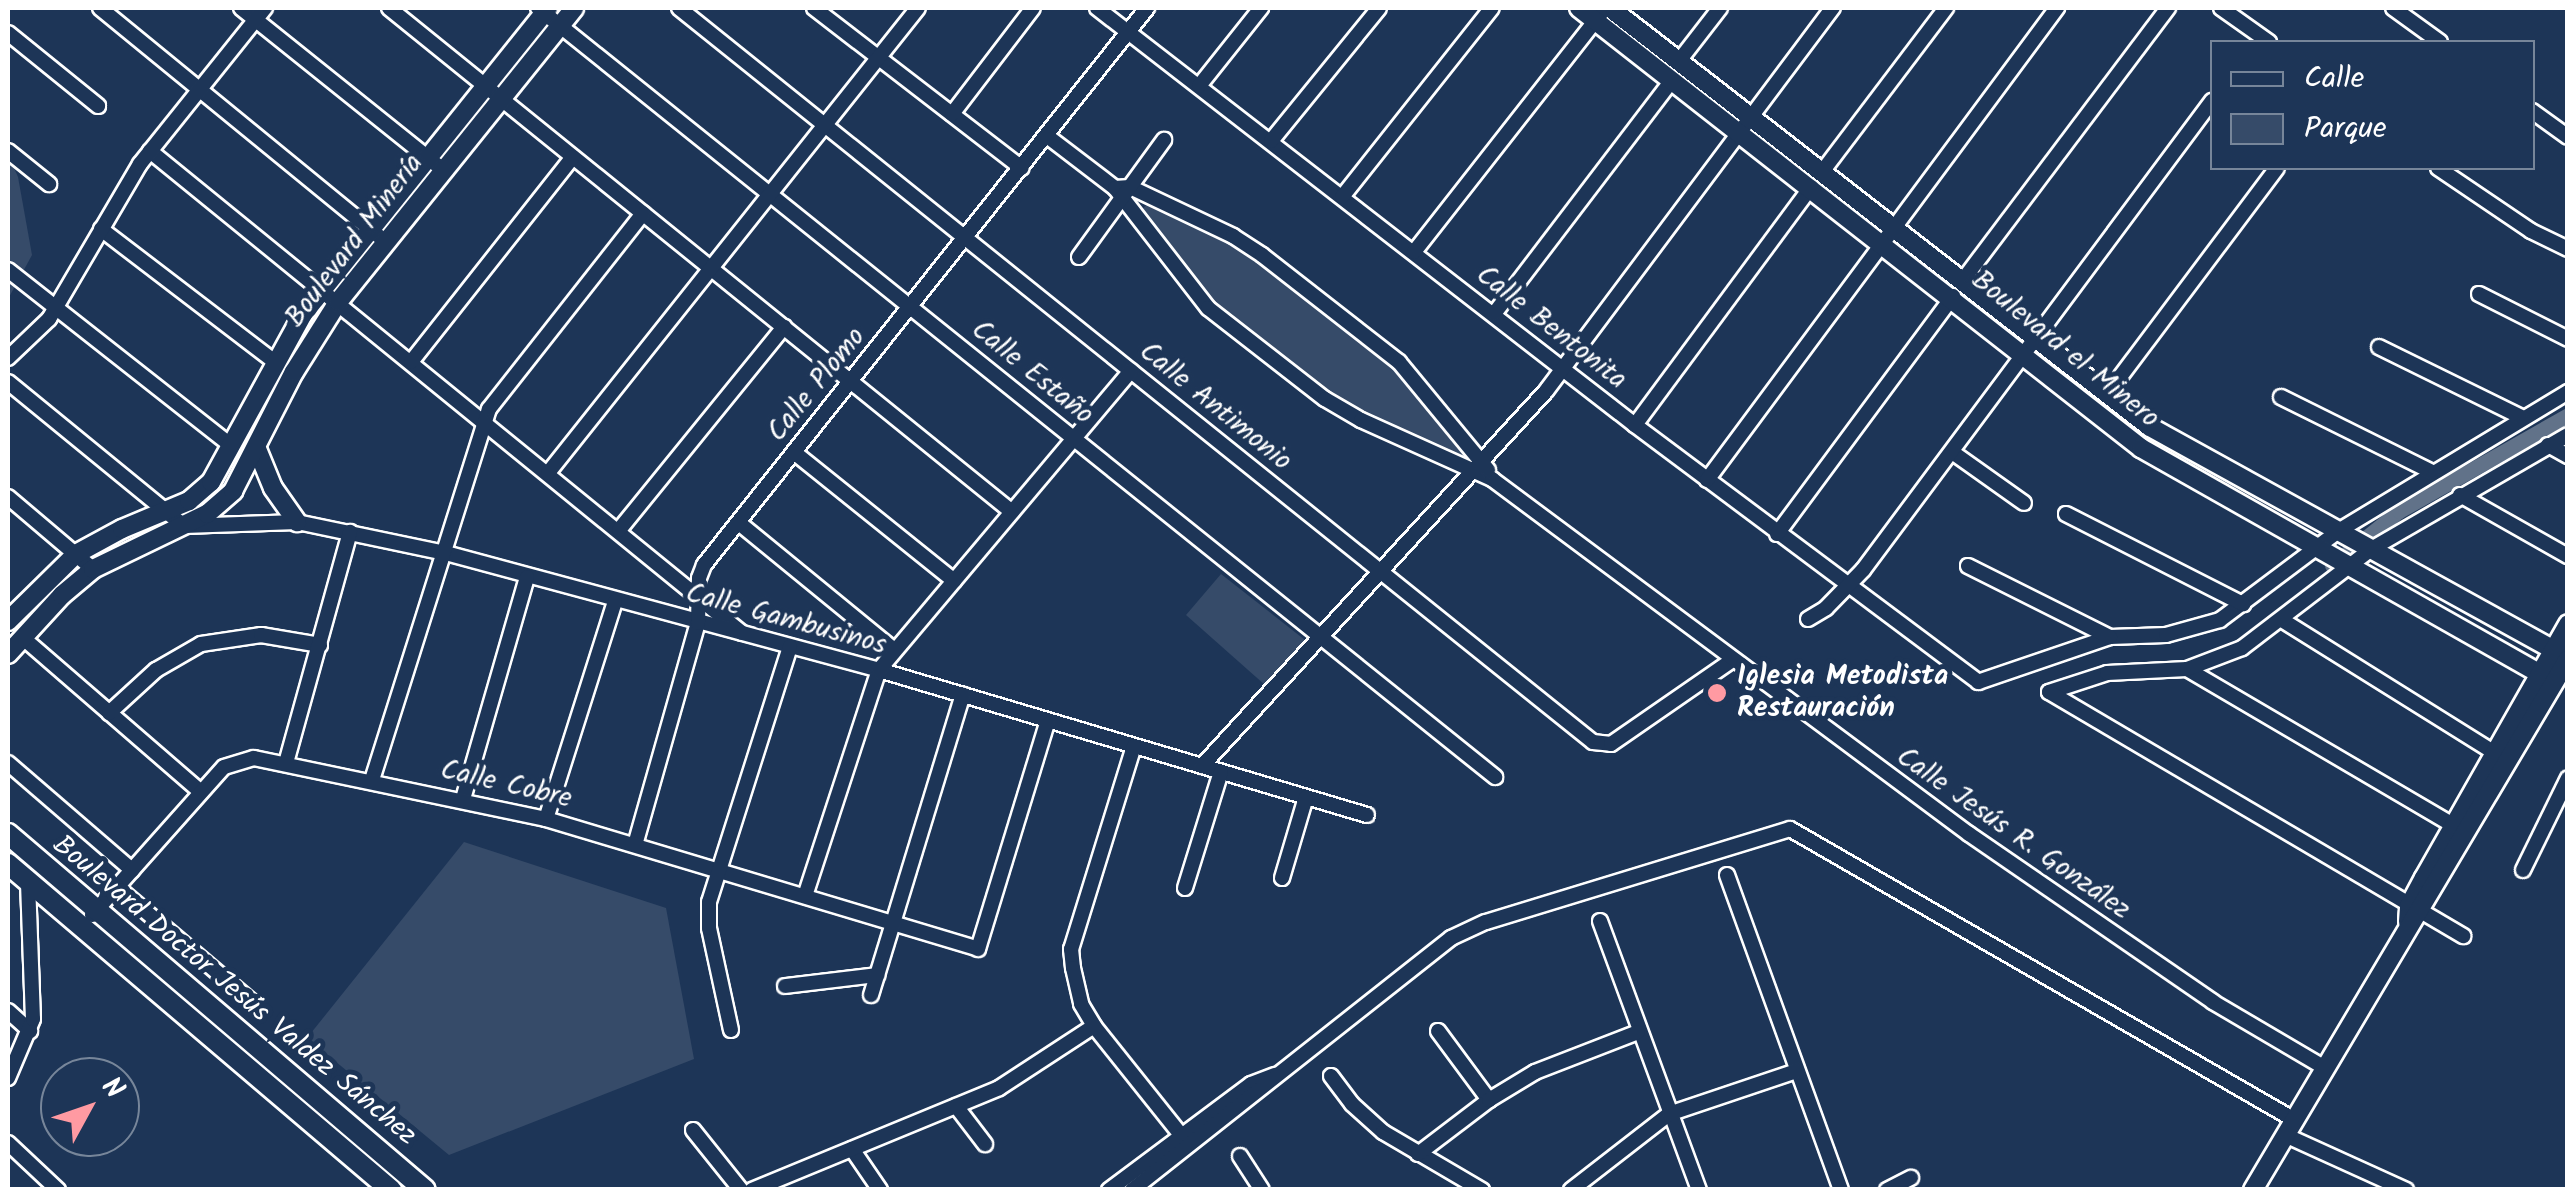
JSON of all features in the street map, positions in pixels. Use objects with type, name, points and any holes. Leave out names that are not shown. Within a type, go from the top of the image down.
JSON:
[{"type":"main road","name":"Boulevard Doctor Jesús Valdez Sánchez","points":[[8,834],[423,1188]]},
{"type":"main road","name":"Boulevard Doctor Jesús Valdez Sánchez","points":[[8,864],[390,1190]]},
{"type":"street","points":[[100,8],[386,242]]},
{"type":"street","points":[[241,8],[260,13],[443,170]]},
{"type":"street","points":[[389,8],[1012,512]]},
{"type":"street","name":"Boulevard Minería","points":[[8,654],[94,568],[184,526],[222,503],[258,449],[274,412],[338,302],[574,8]]},
{"type":"street","name":"Calle Antimonio","points":[[678,8],[1599,745],[1611,744],[1731,661]]},
{"type":"street","points":[[814,8],[1022,168]]},
{"type":"street","points":[[548,472],[918,8]]},
{"type":"street","points":[[952,114],[1034,8]]},
{"type":"street","name":"Calle Bentonita","points":[[1097,8],[1777,534],[1978,682],[2110,637]]},
{"type":"street","name":"Calle Plomo","points":[[635,845],[698,623],[700,571],[1147,8]]},
{"type":"street","points":[[1199,86],[1261,8]]},
{"type":"street","points":[[1271,141],[1379,8]]},
{"type":"street","points":[[1342,196],[1492,8]]},
{"type":"street","name":"Boulevard el Minero","points":[[1579,8],[1603,12],[1679,61],[1746,126]]},
{"type":"street","points":[[1679,61],[1720,8]]},
{"type":"street","points":[[1202,766],[1478,468],[1564,369],[1834,8]]},
{"type":"street","points":[[1635,425],[1946,8]]},
{"type":"street","points":[[1708,480],[2057,8]]},
{"type":"street","points":[[1777,534],[2168,8]]},
{"type":"street","points":[[2222,8],[2262,40]]},
{"type":"street","points":[[2392,8],[2437,40]]},
{"type":"street","name":"Boulevard Minería","points":[[8,621],[76,554],[201,492],[232,446],[275,362],[322,288],[543,9]]},
{"type":"street","name":"Calle Estaño","points":[[543,9],[1495,777]]},
{"type":"street","points":[[1414,252],[1603,12]]},
{"type":"street","name":"Boulevard el Minero","points":[[1603,12],[1672,80],[1746,126],[1958,288],[2037,338],[2176,444],[2358,540],[2563,656]]},
{"type":"street","points":[[8,358],[36,336],[50,302],[102,229],[150,151],[260,13]]},
{"type":"street","points":[[8,34],[98,106]]},
{"type":"street","points":[[1494,314],[1672,80]]},
{"type":"street","points":[[1808,619],[1849,587],[2210,104]]},
{"type":"street","points":[[2535,113],[2568,137]]},
{"type":"street","name":"Calle Jesús R. González","points":[[1048,136],[1122,192],[1248,245],[1382,347],[1478,468],[1492,480],[1731,661],[2097,924],[2213,1002],[2325,1068]]},
{"type":"street","points":[[1079,257],[1122,192],[1164,140]]},
{"type":"street","points":[[8,150],[48,184]]},
{"type":"street","points":[[150,151],[746,636]]},
{"type":"street","points":[[411,362],[573,157]]},
{"type":"street","points":[[2108,393],[2275,170]]},
{"type":"street","points":[[2441,170],[2530,231],[2568,249]]},
{"type":"street","name":"Calle Jesús R. González","points":[[1122,192],[1208,308],[1325,399],[1478,468]]},
{"type":"street","points":[[372,780],[446,553],[484,420],[497,395],[643,213]]},
{"type":"street","points":[[102,229],[275,362]]},
{"type":"street","points":[[8,270],[232,446]]},
{"type":"street","name":"Boulevard el Minero","points":[[1958,288],[2026,353],[2142,448],[2340,556],[2553,680]]},
{"type":"street","points":[[2478,294],[2568,339]]},
{"type":"street","points":[[619,530],[784,327]]},
{"type":"street","points":[[2379,347],[2521,417]]},
{"type":"street","points":[[805,896],[879,670],[1131,372]]},
{"type":"street","points":[[8,382],[184,526]]},
{"type":"street","points":[[2464,936],[2412,914],[2049,692],[2090,676],[2187,669],[2242,648],[2282,620],[2340,556],[2432,472],[2568,392]]},
{"type":"street","points":[[2281,397],[2432,472]]},
{"type":"street","points":[[254,402],[274,412]]},
{"type":"street","points":[[1968,566],[2110,637],[2196,630],[2340,556],[2358,540],[2460,495],[2568,435]]},
{"type":"street","points":[[2548,444],[2568,456]]},
{"type":"street","points":[[258,449],[273,488],[297,522]]},
{"type":"street","points":[[1952,452],[2024,503]]},
{"type":"street","points":[[795,453],[954,580]]},
{"type":"street","points":[[2460,495],[2568,556]]},
{"type":"street","points":[[8,497],[94,568]]},
{"type":"street","points":[[2066,514],[2243,604]]},
{"type":"street","name":"Calle Gambusinos","points":[[184,526],[297,522],[446,553],[615,602],[879,670],[1368,815]]},
{"type":"street","points":[[739,522],[894,650]]},
{"type":"street","points":[[286,762],[350,532]]},
{"type":"street","points":[[463,799],[526,577]]},
{"type":"street","points":[[546,819],[615,602]]},
{"type":"street","points":[[2282,620],[2492,751]]},
{"type":"street","points":[[2253,1190],[2553,680],[2563,656],[2568,624]]},
{"type":"street","points":[[108,713],[156,670],[201,644],[261,635],[320,645]]},
{"type":"street","points":[[22,637],[200,792]]},
{"type":"street","points":[[731,1030],[708,914],[718,871],[790,647]]},
{"type":"street","points":[[2187,669],[2452,825]]},
{"type":"street","points":[[2412,914],[2452,825],[2492,751],[2553,680]]},
{"type":"street","points":[[871,995],[964,695]]},
{"type":"street","name":"Calle Cobre","points":[[82,927],[200,792],[234,761],[286,762],[546,819],[978,949],[1048,720]]},
{"type":"street","points":[[1134,746],[1071,949],[1081,1004],[1181,1136]]},
{"type":"street","points":[[8,763],[132,870]]},
{"type":"street","points":[[1185,888],[1221,772]]},
{"type":"street","points":[[2523,870],[2568,778]]},
{"type":"street","points":[[1282,878],[1306,797]]},
{"type":"street","points":[[1109,1190],[1136,1184],[1258,1094],[1276,1074],[1430,952],[1467,930],[1790,829],[2289,1127],[2406,1190]]},
{"type":"street","points":[[1727,875],[1841,1190]]},
{"type":"street","points":[[8,1078],[30,1031],[28,881]]},
{"type":"street","points":[[117,887],[258,1007]]},
{"type":"street","points":[[1600,921],[1698,1190]]},
{"type":"street","points":[[786,986],[877,976]]},
{"type":"street","points":[[8,1011],[30,1031]]},
{"type":"street","points":[[752,1190],[956,1106],[1030,1071],[1094,1026]]},
{"type":"street","points":[[1438,1031],[1490,1100]]},
{"type":"street","points":[[1418,1154],[1490,1100],[1536,1072],[1638,1032]]},
{"type":"street","points":[[1571,1190],[1669,1114],[1797,1071]]},
{"type":"street","points":[[1136,1184],[1181,1136],[1251,1084],[1276,1074]]},
{"type":"street","points":[[1332,1076],[1364,1117],[1418,1154],[1482,1190]]},
{"type":"street","points":[[956,1106],[985,1144]]},
{"type":"street","points":[[693,1130],[741,1190]]},
{"type":"street","points":[[8,1144],[58,1190]]},
{"type":"street","points":[[852,1150],[880,1190]]},
{"type":"street","points":[[1240,1156],[1262,1190]]},
{"type":"street","points":[[1887,1190],[1911,1178]]},
{"type":"green space","points":[[8,154],[18,177],[32,255],[8,299]]},
{"type":"green space","points":[[1149,202],[1235,241],[1396,362],[1467,446],[1463,461],[1348,407],[1206,298],[1139,213]]},
{"type":"green space","points":[[1221,574],[1305,640],[1265,685],[1186,615]]},
{"type":"green space","points":[[464,842],[666,908],[694,1059],[449,1155],[307,1038]]},
{"type":"waterway","points":[[2332,565],[2399,511],[2568,415]]},
{"type":"place","name":"Iglesia Metodista Restauración","points":[[1717,693]]}]
